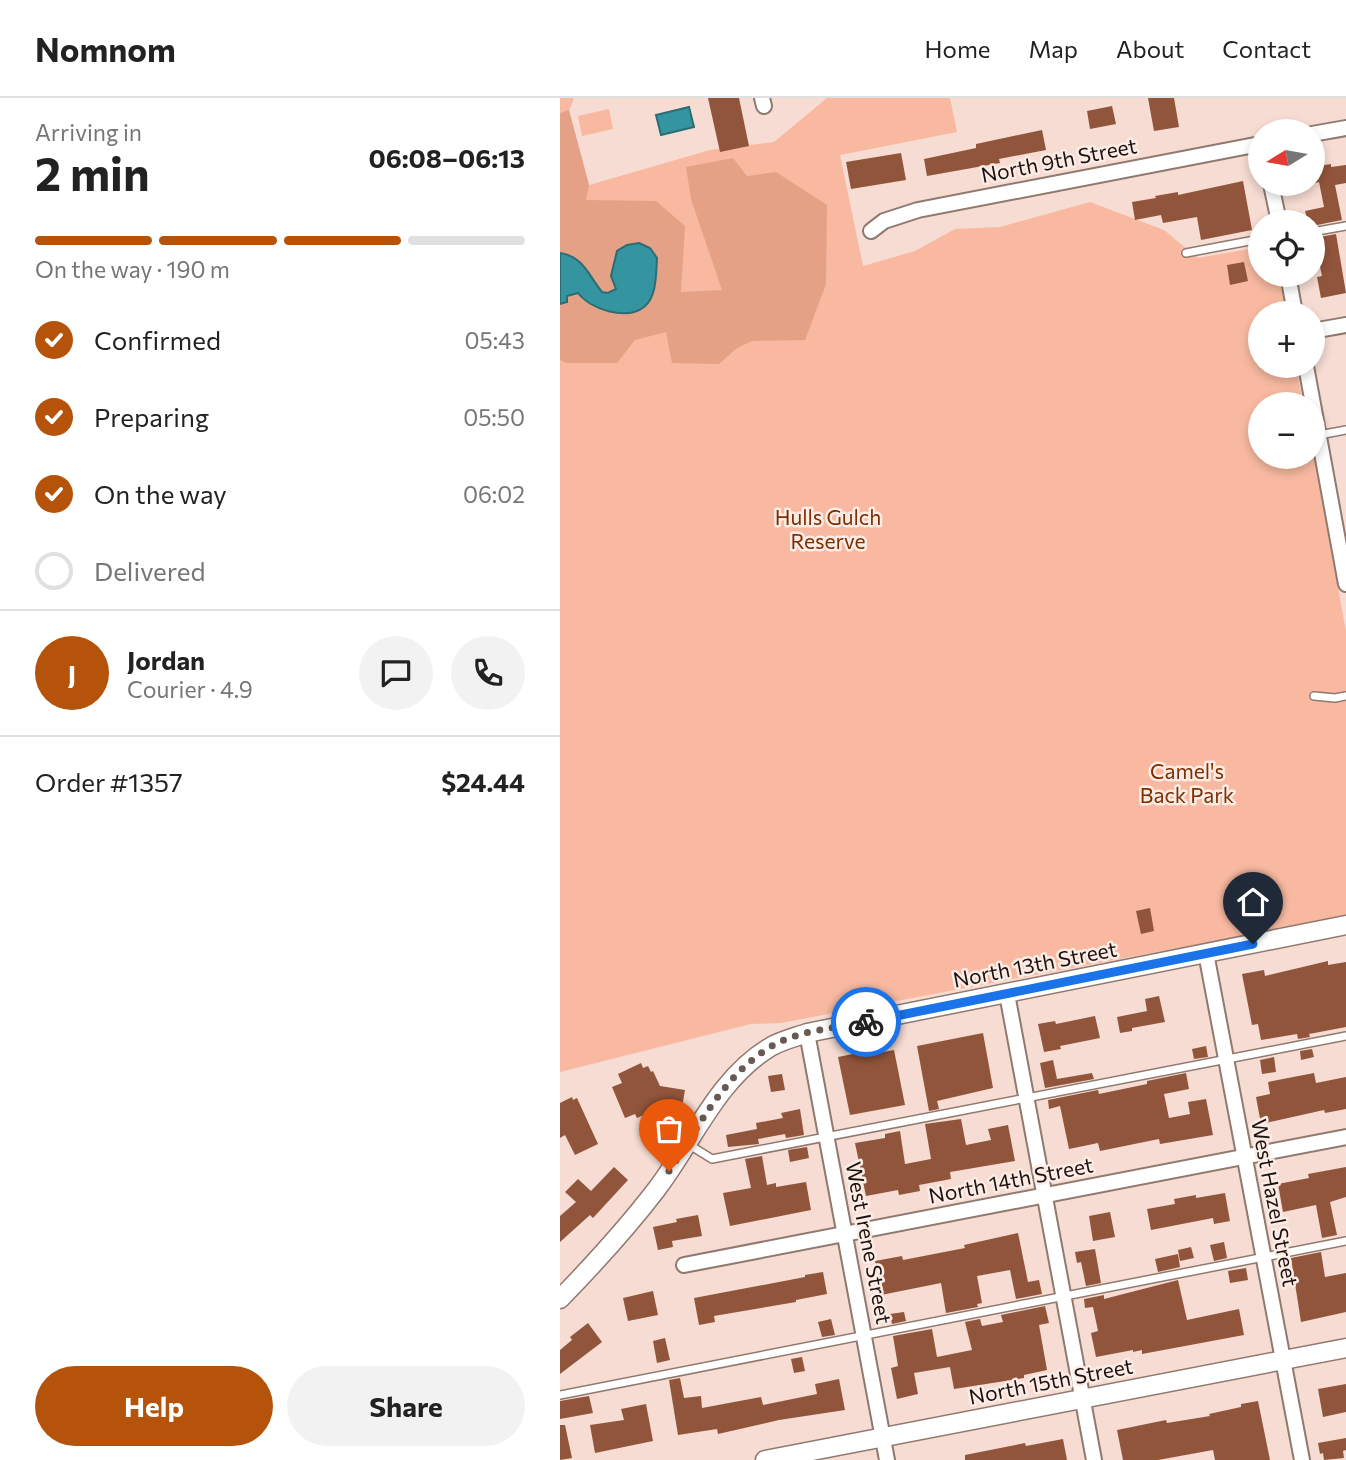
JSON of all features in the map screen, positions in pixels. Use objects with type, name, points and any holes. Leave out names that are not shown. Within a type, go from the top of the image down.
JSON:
[{"type":"street","points":[[1325,132],[1346,128]]},
{"type":"street","name":"North 9th Street","points":[[871,231],[884,221],[918,210],[1248,146]]},
{"type":"street","points":[[1325,329],[1346,325]]},
{"type":"street","points":[[1325,463],[1340,524],[1346,584]]},
{"type":"street","name":"North 13th Street","points":[[560,1299],[599,1259],[656,1189],[727,1083],[774,1045],[807,1033],[1346,925]]},
{"type":"street","name":"West Hazel Street","points":[[1206,953],[1302,1460]]},
{"type":"street","points":[[1007,994],[1094,1460]]},
{"type":"street","name":"West Irene Street","points":[[807,1033],[887,1460]]},
{"type":"street","name":"North 14th Street","points":[[684,1265],[1346,1137]]},
{"type":"street","name":"North 15th Street","points":[[765,1460],[1346,1348]]},
{"type":"lane","points":[[1325,230],[1346,226]]},
{"type":"lane","points":[[1186,253],[1248,241]]},
{"type":"lane","points":[[1325,434],[1346,430]]},
{"type":"lane","points":[[1314,696],[1346,696]]},
{"type":"lane","points":[[687,1143],[712,1159],[1346,1036]]},
{"type":"lane","points":[[560,1395],[1346,1241]]},
{"type":"green space","name":"Hulls Gulch Reserve","points":[[560,98],[574,98],[569,111],[589,185],[710,150],[774,142],[827,98],[950,98],[957,132],[840,155],[863,266],[915,251],[955,229],[1000,227],[1090,202],[1164,230],[1198,258],[1248,249],[1248,287],[1281,287],[1284,301],[1248,301],[1248,378],[1298,378],[1301,392],[1248,392],[1248,469],[1316,469],[1346,631],[1346,916],[781,1023],[751,1024],[560,1072]]},
{"type":"green space","points":[[609,109],[613,129],[582,136],[578,116]]},
{"type":"shaded area","points":[[569,110],[589,185],[586,200],[656,201],[685,226],[681,292],[722,290],[691,199],[686,167],[733,158],[747,176],[776,172],[827,205],[826,284],[805,340],[752,341],[737,348],[719,364],[672,363],[666,332],[635,340],[617,363],[566,363],[560,360],[560,304],[567,297],[578,293],[583,300],[603,310],[616,290],[602,292],[587,269],[560,253],[560,113]]},
{"type":"water","points":[[689,107],[694,127],[661,135],[656,115]]},
{"type":"water","points":[[639,243],[650,248],[657,258],[654,291],[644,307],[628,313],[618,313],[591,304],[578,293],[567,296],[567,302],[560,304],[560,253],[580,262],[602,292],[608,293],[616,289],[611,276],[617,251],[627,245]]},
{"type":"building","points":[[708,98],[739,98],[749,146],[720,152]]},
{"type":"building","points":[[1148,98],[1174,98],[1179,127],[1154,131]]},
{"type":"building","points":[[1112,106],[1116,124],[1090,129],[1087,111]]},
{"type":"building","points":[[1042,130],[1046,150],[999,159],[1000,163],[927,176],[924,159],[976,148],[976,144]]},
{"type":"building","points":[[901,153],[906,180],[851,189],[846,162]]},
{"type":"building","points":[[1325,165],[1346,165],[1346,183],[1335,185],[1342,220],[1325,223],[1325,210],[1310,210],[1324,207],[1322,196],[1325,196]]},
{"type":"building","points":[[1243,181],[1248,210],[1248,231],[1201,240],[1197,217],[1163,223],[1161,215],[1135,220],[1132,202],[1178,192],[1178,195]]},
{"type":"building","points":[[1336,234],[1346,293],[1321,298],[1319,287],[1325,287],[1325,236]]},
{"type":"building","points":[[1244,262],[1248,281],[1230,285],[1227,265]]},
{"type":"building","points":[[1150,908],[1154,931],[1141,934],[1136,911]]},
{"type":"building","points":[[1328,961],[1328,965],[1346,962],[1346,1027],[1309,1034],[1310,1037],[1298,1039],[1297,1034],[1261,1040],[1258,1024],[1252,1025],[1242,974],[1264,970],[1265,976]]},
{"type":"building","points":[[1159,996],[1165,1022],[1120,1033],[1117,1017],[1147,1011],[1145,999]]},
{"type":"building","points":[[1095,1016],[1100,1038],[1044,1052],[1038,1024],[1055,1021],[1056,1024]]},
{"type":"building","points":[[983,1033],[993,1088],[937,1101],[939,1109],[929,1111],[917,1046]]},
{"type":"building","points":[[1206,1046],[1208,1057],[1194,1059],[1192,1049]]},
{"type":"building","points":[[1312,1049],[1314,1057],[1301,1060],[1300,1051]]},
{"type":"building","points":[[894,1050],[905,1105],[850,1115],[838,1057],[863,1052],[863,1056]]},
{"type":"building","points":[[1274,1057],[1276,1072],[1262,1074],[1260,1060]]},
{"type":"building","points":[[1053,1060],[1057,1079],[1092,1073],[1094,1079],[1045,1088],[1040,1063]]},
{"type":"building","points":[[641,1063],[643,1068],[648,1066],[651,1072],[653,1071],[660,1086],[685,1090],[681,1113],[657,1109],[637,1118],[635,1114],[625,1118],[612,1087],[622,1083],[618,1074]]},
{"type":"building","points":[[1186,1073],[1189,1089],[1164,1094],[1169,1118],[1190,1114],[1188,1102],[1206,1099],[1213,1135],[1160,1144],[1159,1139],[1100,1151],[1098,1143],[1069,1149],[1060,1106],[1049,1109],[1048,1100],[1098,1090],[1099,1094]]},
{"type":"building","points":[[1314,1073],[1316,1083],[1346,1077],[1346,1109],[1325,1113],[1324,1110],[1261,1124],[1256,1097],[1270,1094],[1268,1082]]},
{"type":"building","points":[[782,1074],[785,1090],[771,1092],[768,1076]]},
{"type":"building","points":[[572,1097],[573,1100],[577,1098],[598,1144],[575,1155],[565,1135],[560,1138],[560,1103]]},
{"type":"building","points":[[800,1109],[804,1135],[786,1138],[785,1134],[758,1139],[759,1144],[728,1147],[726,1135],[757,1129],[756,1123],[783,1118],[781,1113]]},
{"type":"building","points":[[961,1119],[966,1145],[991,1140],[988,1129],[1008,1125],[1015,1161],[950,1172],[951,1179],[919,1185],[920,1191],[899,1195],[898,1190],[866,1196],[855,1143],[885,1138],[885,1134],[900,1131],[905,1164],[931,1159],[925,1124]]},
{"type":"building","points":[[807,1147],[809,1158],[790,1162],[788,1150]]},
{"type":"building","points":[[762,1156],[767,1185],[776,1183],[776,1187],[806,1182],[811,1210],[730,1226],[723,1193],[751,1188],[745,1159]]},
{"type":"building","points":[[614,1167],[628,1180],[593,1218],[590,1215],[560,1242],[560,1216],[576,1202],[565,1192],[578,1179],[591,1191]]},
{"type":"building","points":[[1346,1167],[1346,1197],[1330,1202],[1337,1235],[1322,1238],[1316,1205],[1283,1212],[1278,1184],[1309,1178],[1308,1174]]},
{"type":"building","points":[[1225,1193],[1230,1221],[1214,1224],[1213,1218],[1151,1230],[1147,1209],[1175,1204],[1174,1199]]},
{"type":"building","points":[[1110,1212],[1115,1237],[1093,1241],[1089,1216]]},
{"type":"building","points":[[698,1215],[702,1236],[672,1241],[673,1247],[658,1250],[653,1227]]},
{"type":"building","points":[[1018,1233],[1028,1282],[1039,1280],[1042,1294],[1016,1299],[1010,1270],[977,1276],[982,1303],[977,1304],[978,1307],[946,1313],[941,1283],[881,1295],[875,1261],[902,1256],[903,1260],[965,1248],[964,1245]]},
{"type":"building","points":[[1224,1242],[1227,1258],[1214,1261],[1210,1245]]},
{"type":"building","points":[[1191,1247],[1194,1258],[1180,1261],[1178,1250]]},
{"type":"building","points":[[1095,1249],[1101,1283],[1086,1286],[1081,1262],[1077,1263],[1075,1252]]},
{"type":"building","points":[[1321,1252],[1325,1277],[1346,1273],[1346,1312],[1301,1322],[1291,1258]]},
{"type":"building","points":[[1178,1254],[1180,1267],[1158,1272],[1155,1259]]},
{"type":"building","points":[[1246,1268],[1248,1280],[1230,1283],[1228,1271]]},
{"type":"building","points":[[823,1272],[827,1294],[714,1316],[715,1322],[699,1325],[694,1298]]},
{"type":"building","points":[[1178,1280],[1187,1320],[1239,1309],[1244,1335],[1142,1354],[1142,1350],[1133,1350],[1096,1357],[1091,1333],[1098,1331],[1093,1307],[1085,1308],[1084,1299],[1104,1295],[1104,1299]]},
{"type":"building","points":[[653,1291],[658,1315],[628,1321],[623,1298]]},
{"type":"building","points":[[1045,1306],[1049,1323],[1039,1325],[1047,1370],[1024,1375],[1024,1378],[954,1389],[950,1367],[914,1373],[918,1394],[897,1399],[891,1368],[898,1366],[893,1336],[932,1329],[937,1357],[972,1350],[965,1322],[980,1319],[982,1326],[1003,1322],[1001,1315]]},
{"type":"building","points":[[904,1312],[906,1321],[892,1324],[890,1314]]},
{"type":"building","points":[[831,1319],[835,1335],[822,1337],[818,1322]]},
{"type":"building","points":[[588,1323],[602,1342],[560,1374],[560,1350],[572,1340],[570,1337]]},
{"type":"building","points":[[665,1338],[670,1360],[657,1363],[653,1341]]},
{"type":"building","points":[[802,1357],[805,1371],[794,1373],[791,1359]]},
{"type":"building","points":[[680,1378],[684,1398],[701,1396],[702,1408],[761,1397],[763,1405],[817,1394],[815,1384],[839,1379],[845,1410],[779,1420],[718,1434],[717,1429],[678,1435],[669,1380]]},
{"type":"building","points":[[1346,1384],[1346,1412],[1323,1417],[1318,1389]]},
{"type":"building","points":[[589,1396],[593,1413],[560,1419],[560,1401]]},
{"type":"building","points":[[1258,1401],[1270,1460],[1215,1460],[1213,1450],[1158,1460],[1123,1460],[1117,1430],[1166,1420],[1167,1423],[1210,1416],[1209,1414]]},
{"type":"building","points":[[646,1404],[653,1441],[595,1453],[590,1425],[624,1420],[621,1409]]},
{"type":"building","points":[[560,1425],[565,1425],[572,1458],[560,1460]]},
{"type":"building","points":[[1346,1438],[1344,1458],[1324,1460],[1318,1443]]},
{"type":"building","points":[[1063,1439],[1067,1460],[965,1460],[965,1455],[1025,1443],[1026,1446]]},
{"type":"way so far","points":[[669,1171],[727,1083],[745,1066],[774,1045],[807,1033],[866,1022]]},
{"type":"route","points":[[866,1022],[1253,944]]},
{"type":"park label","name":"Camel's Back Park","points":[[1187,784]]}]
